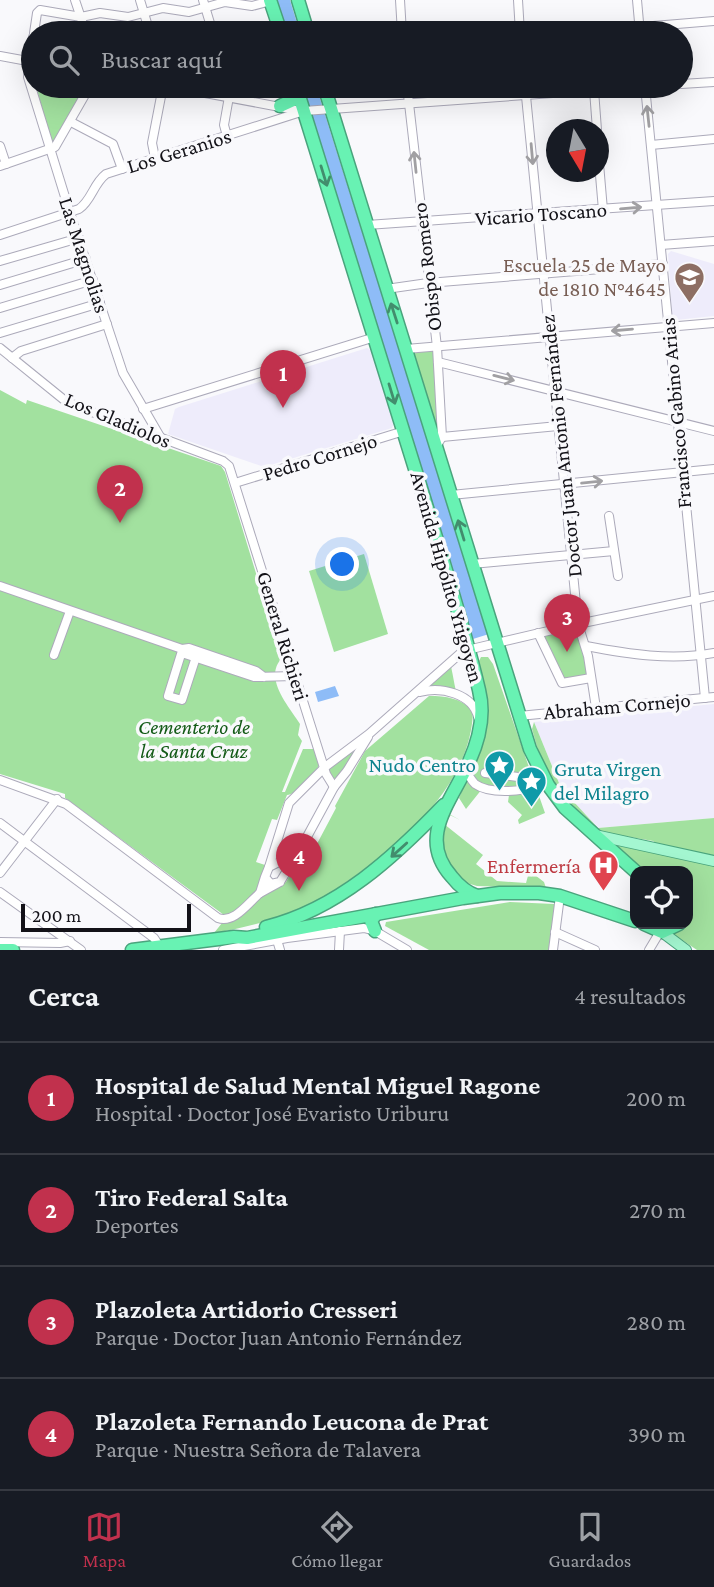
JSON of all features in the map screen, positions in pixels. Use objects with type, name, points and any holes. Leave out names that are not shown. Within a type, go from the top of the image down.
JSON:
[{"type":"highway","points":[[298,0],[304,21]]},
{"type":"highway","points":[[271,1],[277,21]]},
{"type":"highway","points":[[280,106],[294,98]]},
{"type":"highway","name":"Avenida Hipólito Yrigoyen","points":[[300,98],[404,431],[469,649],[482,702],[480,728],[465,770],[447,802],[437,835],[437,855],[442,866],[467,892],[477,896]]},
{"type":"highway","name":"Avenida Hipólito Yrigoyen","points":[[328,98],[386,289],[439,442],[451,495],[530,749],[548,785],[565,808],[630,868]]},
{"type":"highway","points":[[132,950],[234,937],[293,919],[333,899],[390,858],[447,802]]},
{"type":"highway","points":[[234,937],[247,938],[342,925],[376,914],[477,896],[525,892],[560,896],[630,919]]},
{"type":"highway","points":[[333,899],[329,916],[342,925]]},
{"type":"highway","points":[[375,931],[371,921],[376,914]]},
{"type":"highway","points":[[655,929],[662,932],[668,929]]},
{"type":"highway","points":[[0,950],[10,950]]},
{"type":"main road","points":[[592,834],[714,861]]},
{"type":"main road","points":[[662,932],[687,950]]},
{"type":"street","points":[[75,0],[82,21]]},
{"type":"street","points":[[140,0],[146,21]]},
{"type":"street","points":[[400,0],[401,21]]},
{"type":"street","points":[[518,0],[519,21]]},
{"type":"street","points":[[637,0],[639,21]]},
{"type":"street","points":[[81,17],[98,13],[128,17],[163,8],[189,12],[204,4],[225,2],[252,6],[271,1]]},
{"type":"street","points":[[204,4],[209,21]]},
{"type":"street","name":"Las Magnolias","points":[[36,21],[38,11],[81,17]]},
{"type":"street","points":[[693,24],[714,21]]},
{"type":"street","points":[[0,56],[21,60]]},
{"type":"street","points":[[693,83],[714,82]]},
{"type":"street","name":"Las Magnolias","points":[[35,98],[123,373],[162,440]]},
{"type":"street","points":[[0,146],[3,165],[51,150],[84,98]]},
{"type":"street","points":[[155,158],[152,143],[161,98]]},
{"type":"street","points":[[227,136],[224,125],[230,98]]},
{"type":"street","points":[[240,98],[304,111],[454,98]]},
{"type":"street","name":"Obispo Romero","points":[[408,98],[438,362],[439,442]]},
{"type":"street","name":"Doctor Juan Antonio Fernández","points":[[527,98],[578,624],[586,646],[596,708]]},
{"type":"street","points":[[595,98],[596,119]]},
{"type":"street","name":"Francisco Gabino Arias","points":[[648,98],[699,656],[709,698]]},
{"type":"street","name":"Los Geranios","points":[[0,234],[70,213],[88,203],[102,176],[304,111]]},
{"type":"street","points":[[71,122],[116,146],[122,169]]},
{"type":"street","points":[[651,145],[714,139]]},
{"type":"street","points":[[601,182],[603,210]]},
{"type":"street","name":"Vicario Toscano","points":[[367,225],[714,201]]},
{"type":"street","points":[[0,261],[78,234],[88,203]]},
{"type":"street","points":[[661,245],[714,241]]},
{"type":"street","points":[[0,285],[86,259]]},
{"type":"street","points":[[386,289],[428,283],[663,264]]},
{"type":"street","points":[[0,308],[93,280]]},
{"type":"street","points":[[0,333],[100,303]]},
{"type":"street","points":[[406,349],[714,323]]},
{"type":"street","points":[[12,358],[21,351],[107,324]]},
{"type":"street","points":[[143,409],[375,337]]},
{"type":"street","name":"Los Gladiolos","points":[[0,348],[70,402],[226,463],[235,483]]},
{"type":"street","points":[[438,362],[714,431]]},
{"type":"street","points":[[439,442],[558,426]]},
{"type":"street","name":"Pedro Cornejo","points":[[235,483],[404,431]]},
{"type":"street","points":[[451,495],[714,469]]},
{"type":"street","name":"General Richieri","points":[[235,483],[326,775],[334,787]]},
{"type":"street","points":[[609,516],[618,576]]},
{"type":"street","points":[[472,564],[614,551]]},
{"type":"street","points":[[0,586],[254,677],[295,676]]},
{"type":"street","points":[[260,893],[289,803],[325,767],[369,734],[459,654],[496,642],[714,596]]},
{"type":"street","points":[[54,655],[70,611]]},
{"type":"street","points":[[538,633],[562,683],[591,678]]},
{"type":"street","points":[[586,646],[648,656],[699,656],[714,653]]},
{"type":"street","points":[[182,650],[189,648],[256,671],[264,677]]},
{"type":"street","points":[[182,650],[168,696],[182,700],[196,657]]},
{"type":"street","points":[[417,693],[442,690],[467,700],[477,711],[480,728]]},
{"type":"street","name":"Abraham Cornejo","points":[[519,716],[709,698]]},
{"type":"street","points":[[0,779],[57,799],[222,920],[232,918],[260,893],[280,882],[334,787],[347,772],[369,734]]},
{"type":"street","points":[[465,770],[475,783],[485,788],[518,791],[536,786]]},
{"type":"street","points":[[485,773],[518,777]]},
{"type":"street","points":[[0,873],[57,799]]},
{"type":"street","points":[[0,822],[154,938],[160,947]]},
{"type":"street","points":[[269,867],[293,855],[302,846]]},
{"type":"street","points":[[265,877],[271,884],[280,882]]},
{"type":"street","points":[[0,892],[81,950]]},
{"type":"street","points":[[553,950],[560,896]]},
{"type":"street","points":[[339,950],[342,925]]},
{"type":"street","points":[[223,950],[244,948],[342,925],[375,931],[391,946],[407,950]]},
{"type":"street","points":[[555,932],[595,950]]},
{"type":"street","points":[[649,950],[662,932]]},
{"type":"street","points":[[277,940],[279,950]]},
{"type":"street","points":[[0,942],[70,941]]},
{"type":"shaded area","name":"Escuela 25 de Mayo de 1810 N°4645","points":[[671,251],[714,264],[714,316],[676,320],[672,316],[668,254]]},
{"type":"shaded area","points":[[367,348],[372,351],[394,423],[392,428],[264,467],[168,434],[175,409],[179,407]]},
{"type":"shaded area","points":[[714,704],[714,818],[598,828],[561,788],[534,722]]},
{"type":"green space","points":[[39,98],[81,98],[52,145]]},
{"type":"green space","points":[[435,349],[439,427],[437,429],[410,355]]},
{"type":"green space","name":"Cementerio de la Santa Cruz","points":[[0,390],[26,404],[27,400],[221,466],[225,472],[282,658],[275,674],[276,683],[300,724],[298,735],[302,741],[282,792],[285,792],[303,749],[315,749],[319,762],[310,780],[287,795],[277,820],[272,819],[256,862],[268,866],[255,895],[243,903],[239,912],[224,915],[65,798],[65,794],[0,774]]},
{"type":"green space","points":[[364,554],[388,634],[334,652],[309,571]]},
{"type":"green space","points":[[575,629],[584,649],[588,676],[563,681],[542,636]]},
{"type":"green space","points":[[481,657],[488,657],[493,664],[545,813],[519,824],[518,820],[522,815],[508,802],[509,795],[482,789],[466,809],[459,798],[478,754],[478,663]]},
{"type":"green space","points":[[451,666],[456,692],[428,687]]},
{"type":"green space","points":[[429,696],[453,699],[473,711],[469,740],[458,768],[443,793],[423,817],[401,839],[330,895],[274,919],[214,933],[222,923],[234,920],[260,896],[286,882],[305,851],[310,857],[365,751]]},
{"type":"green space","points":[[534,722],[561,788],[598,828],[714,818],[714,858],[663,848],[653,841],[596,831],[561,797],[540,757],[532,729]]},
{"type":"green space","points":[[358,748],[338,779],[331,778],[328,768]]},
{"type":"green space","points":[[448,814],[451,815],[444,824],[483,855],[476,864],[497,881],[526,883],[531,872],[544,882],[546,888],[477,886],[460,881],[442,863],[437,848],[440,825]]},
{"type":"green space","points":[[605,841],[714,864],[714,950],[697,950],[670,932],[677,929],[693,929],[693,866],[634,866]]},
{"type":"green space","points":[[510,902],[554,904],[557,907],[551,950],[429,950],[385,926],[386,922]]},
{"type":"water","points":[[276,0],[290,0],[296,21],[283,21]]},
{"type":"water","points":[[307,98],[320,98],[489,634],[473,639]]},
{"type":"water","points":[[335,686],[339,696],[318,702],[315,692]]},
{"type":"place","name":"Escuela 25 de Mayo de 1810 N°4645","points":[[689,304]]},
{"type":"place","name":"Hospital de Salud Mental Miguel Ragone","points":[[283,408]]},
{"type":"place","name":"Tiro Federal Salta","points":[[120,523]]},
{"type":"place","name":"Plazoleta Artidorio Cresseri","points":[[567,652]]},
{"type":"place","name":"Nudo Centro","points":[[499,792]]},
{"type":"place","name":"Gruta Virgen del Milagro","points":[[531,808]]},
{"type":"place","name":"Plazoleta Fernando Leucona de Prat","points":[[299,891]]},
{"type":"place","name":"Enfermería","points":[[604,893]]}]
